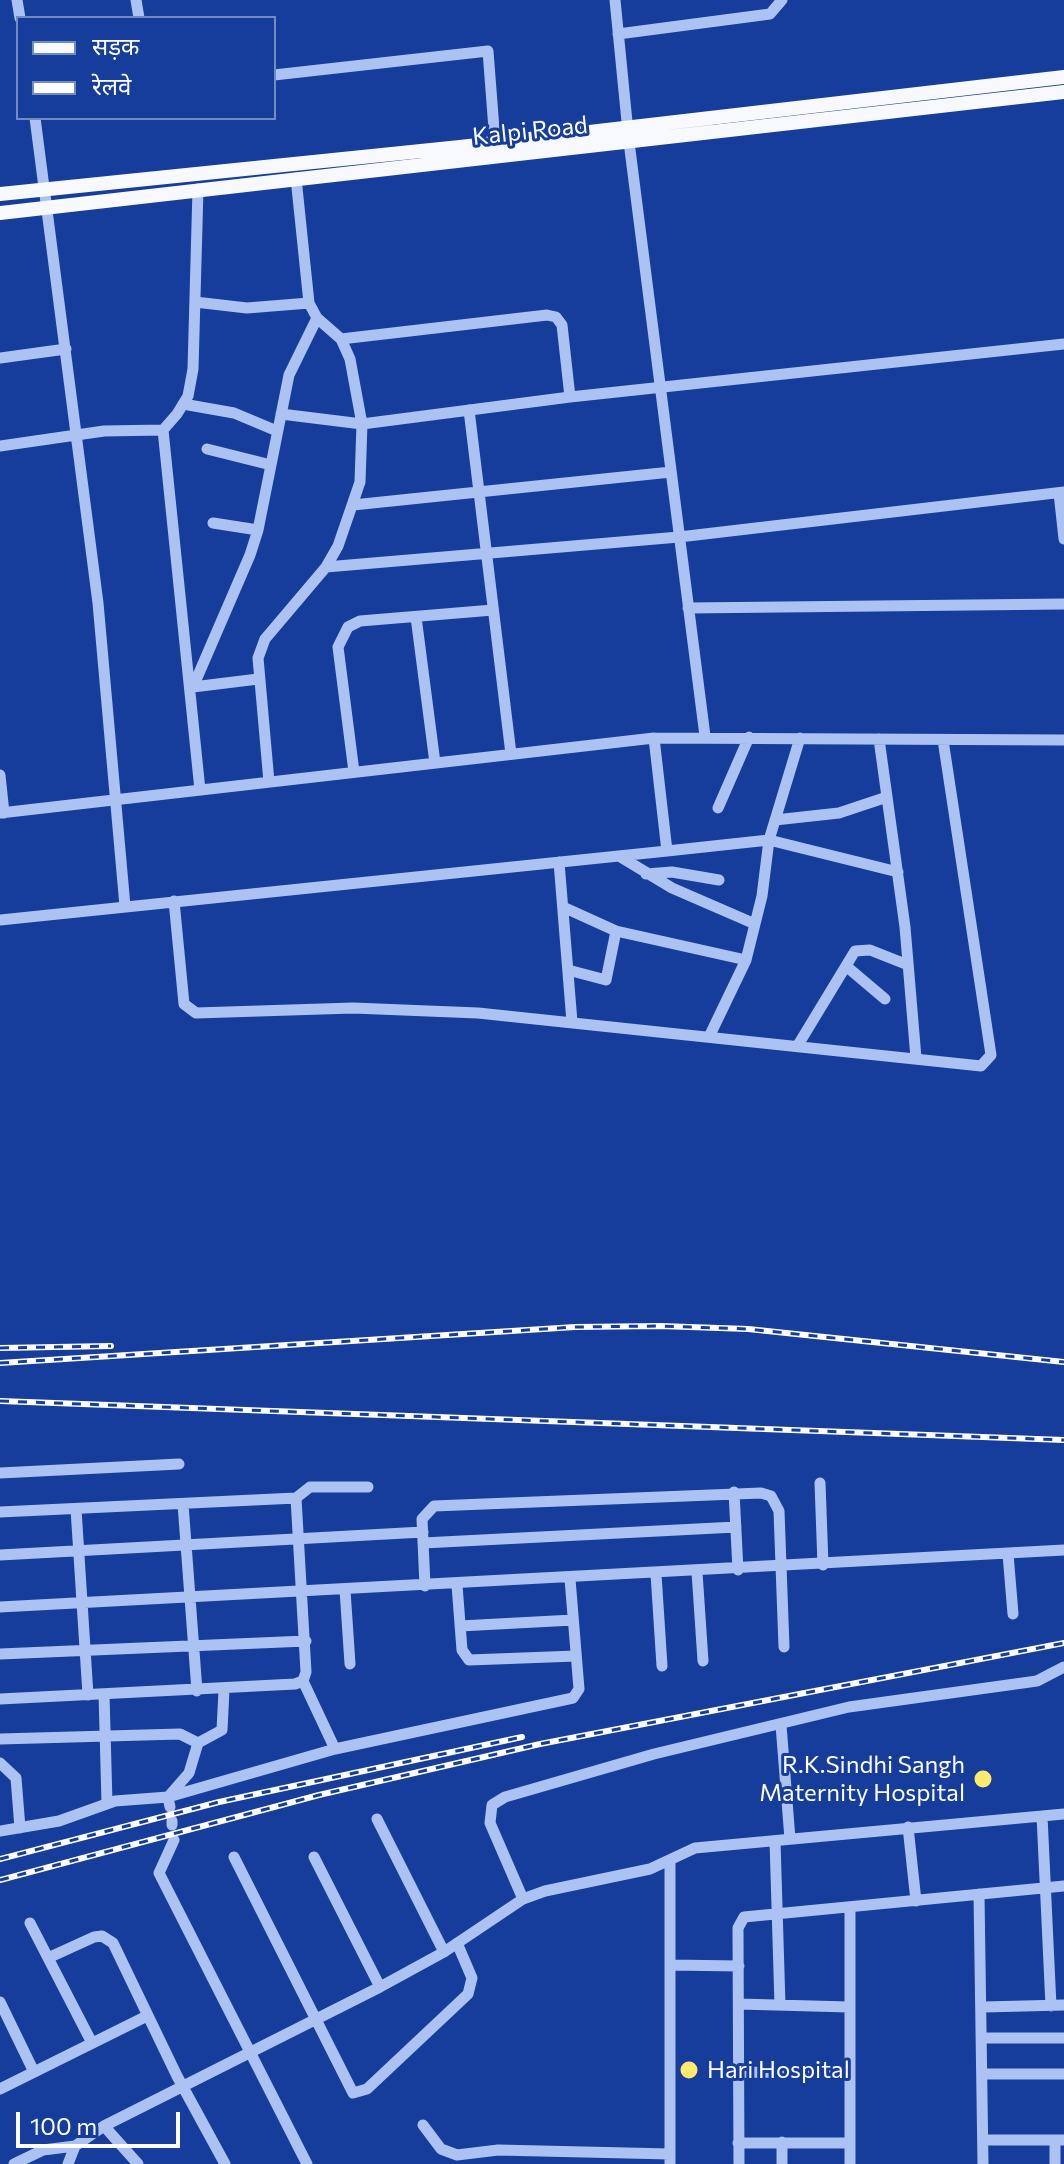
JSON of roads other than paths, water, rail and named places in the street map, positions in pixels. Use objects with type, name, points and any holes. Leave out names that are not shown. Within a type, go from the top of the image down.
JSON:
[{"type":"main road","name":"Kalpi Road","points":[[0,194],[495,142],[1064,77]]},
{"type":"main road","name":"Kalpi Road","points":[[0,213],[1064,92]]},
{"type":"main road","points":[[800,106],[803,122]]},
{"type":"street","points":[[615,0],[629,142],[705,736]]},
{"type":"street","points":[[618,34],[770,14],[782,0]]},
{"type":"street","points":[[276,75],[488,51],[495,142]]},
{"type":"street","points":[[35,120],[98,603],[125,906]]},
{"type":"street","points":[[269,782],[258,658],[265,639],[326,567],[353,505],[364,454],[350,359],[341,339],[317,318],[309,303],[296,178]]},
{"type":"street","points":[[198,189],[193,369],[183,404],[163,430],[193,687],[200,790]]},
{"type":"street","points":[[195,302],[247,308],[309,303]]},
{"type":"street","points":[[341,339],[547,315],[556,317],[562,325],[570,397]]},
{"type":"street","points":[[193,687],[258,530],[289,375],[317,318]]},
{"type":"street","points":[[281,414],[362,424],[570,397],[1064,344]]},
{"type":"street","points":[[0,358],[66,349]]},
{"type":"street","points":[[183,404],[234,413],[277,431]]},
{"type":"street","points":[[469,410],[511,754]]},
{"type":"street","points":[[0,446],[129,429],[163,430]]},
{"type":"street","points":[[207,449],[271,465]]},
{"type":"street","points":[[353,505],[671,472]]},
{"type":"street","points":[[326,567],[679,537],[1061,493],[1064,539]]},
{"type":"street","points":[[213,523],[258,530]]},
{"type":"street","points":[[688,608],[1064,604]]},
{"type":"street","points":[[354,772],[338,647],[340,637],[348,627],[360,621],[493,610]]},
{"type":"street","points":[[416,617],[435,763]]},
{"type":"street","points":[[193,687],[258,679]]},
{"type":"street","points":[[718,808],[749,737]]},
{"type":"street","points":[[654,738],[667,851]]},
{"type":"street","points":[[0,775],[2,813],[654,738],[1064,740]]},
{"type":"street","points":[[709,1037],[746,960],[769,840],[800,738]]},
{"type":"street","points":[[879,739],[898,872],[916,1058]]},
{"type":"street","points":[[174,901],[184,1004],[196,1013],[409,1009],[572,1022],[981,1066],[991,1055],[943,740]]},
{"type":"street","points":[[775,820],[839,813],[887,797]]},
{"type":"street","points":[[0,920],[769,840],[898,872]]},
{"type":"street","points":[[619,856],[646,874],[755,924]]},
{"type":"street","points":[[559,862],[572,1022]]},
{"type":"street","points":[[646,874],[684,873],[719,880]]},
{"type":"street","points":[[563,907],[616,931],[746,960]]},
{"type":"street","points":[[568,970],[606,980],[616,931]]},
{"type":"street","points":[[798,1045],[852,955],[861,949],[908,965]]},
{"type":"street","points":[[846,966],[885,999]]},
{"type":"street","points":[[0,1473],[179,1464]]},
{"type":"street","points":[[820,1483],[823,1565]]},
{"type":"street","points":[[0,1512],[296,1498],[310,1487],[368,1487]]},
{"type":"street","points":[[734,1492],[738,1570]]},
{"type":"street","points":[[425,1586],[424,1513],[434,1506],[761,1493],[777,1502],[784,1567],[784,1647]]},
{"type":"street","points":[[296,1498],[306,1641],[303,1681],[335,1749]]},
{"type":"street","points":[[183,1504],[197,1691]]},
{"type":"street","points":[[76,1509],[88,1695]]},
{"type":"street","points":[[0,1555],[187,1544],[736,1527]]},
{"type":"street","points":[[0,1607],[570,1579],[1064,1550]]},
{"type":"street","points":[[1008,1554],[1013,1614]]},
{"type":"street","points":[[697,1572],[703,1661]]},
{"type":"street","points":[[656,1574],[662,1666]]},
{"type":"street","points":[[0,1831],[59,1821],[107,1803],[169,1802],[335,1749],[573,1698],[579,1689],[570,1579]]},
{"type":"street","points":[[457,1585],[462,1650],[469,1660],[576,1656]]},
{"type":"street","points":[[345,1590],[350,1664]]},
{"type":"street","points":[[460,1626],[573,1620]]},
{"type":"street","points":[[0,1654],[306,1641]]},
{"type":"street","points":[[523,1899],[490,1823],[492,1805],[505,1797],[654,1754],[858,1705],[1037,1681],[1064,1667]]},
{"type":"street","points":[[0,1699],[224,1690],[303,1681]]},
{"type":"street","points":[[169,1802],[189,1773],[198,1743],[222,1730],[224,1690]]},
{"type":"street","points":[[104,1694],[107,1803]]},
{"type":"street","points":[[781,1725],[790,1839]]},
{"type":"street","points":[[0,1739],[180,1734],[198,1743]]},
{"type":"street","points":[[0,1763],[1,1768],[11,1771],[16,1778],[20,1828]]},
{"type":"street","points":[[14,2164],[43,2150],[75,2146],[104,2126],[444,1952],[523,1899],[670,1862],[680,1852],[695,1848],[1064,1814]]},
{"type":"street","points":[[983,2007],[1058,2005],[1042,1816]]},
{"type":"street","points":[[377,1819],[444,1952]]},
{"type":"street","points":[[908,1827],[916,1901]]},
{"type":"street","points":[[174,1840],[175,1845],[159,1873],[307,2164]]},
{"type":"street","points":[[775,1841],[780,2005]]},
{"type":"street","points":[[234,1857],[353,2093],[367,2089],[468,1994],[472,1978],[457,1943]]},
{"type":"street","points":[[314,1857],[380,1987]]},
{"type":"street","points":[[423,2125],[441,2149],[457,2155],[498,2150],[670,2159],[670,1862]]},
{"type":"street","points":[[739,2164],[740,1921],[752,1914],[1064,1886]]},
{"type":"street","points":[[979,1894],[983,2164]]},
{"type":"street","points":[[850,1907],[850,2164]]},
{"type":"street","points":[[30,1923],[92,2043]]},
{"type":"street","points":[[48,1958],[94,1937],[108,1938],[225,2164]]},
{"type":"street","points":[[670,1965],[739,1966]]},
{"type":"street","points":[[0,2002],[34,2072]]},
{"type":"street","points":[[739,2004],[849,2007]]},
{"type":"street","points":[[0,2089],[147,2016]]},
{"type":"street","points":[[983,2038],[1064,2038]]},
{"type":"street","points":[[739,2072],[850,2073]]},
{"type":"street","points":[[982,2074],[1064,2074]]},
{"type":"street","points":[[104,2126],[138,2164]]},
{"type":"street","points":[[983,2140],[1060,2140],[1055,2164]]},
{"type":"street","points":[[782,2142],[782,2164]]},
{"type":"street","points":[[738,2143],[850,2143]]},
{"type":"street","points":[[68,2164],[75,2146]]},
{"type":"railway","points":[[0,1363],[575,1327],[660,1326],[748,1329],[1064,1362]]},
{"type":"railway","points":[[0,1348],[111,1346]]},
{"type":"railway","points":[[0,1401],[1064,1440]]},
{"type":"railway","points":[[0,1880],[319,1795],[540,1744],[1064,1643]]},
{"type":"railway","points":[[0,1859],[219,1802],[522,1737]]},
{"type":"place","name":"R.K.Sindhi Sangh Maternity Hospital","points":[[983,1779]]},
{"type":"place","name":"Hari Hospital","points":[[689,2070]]}]
